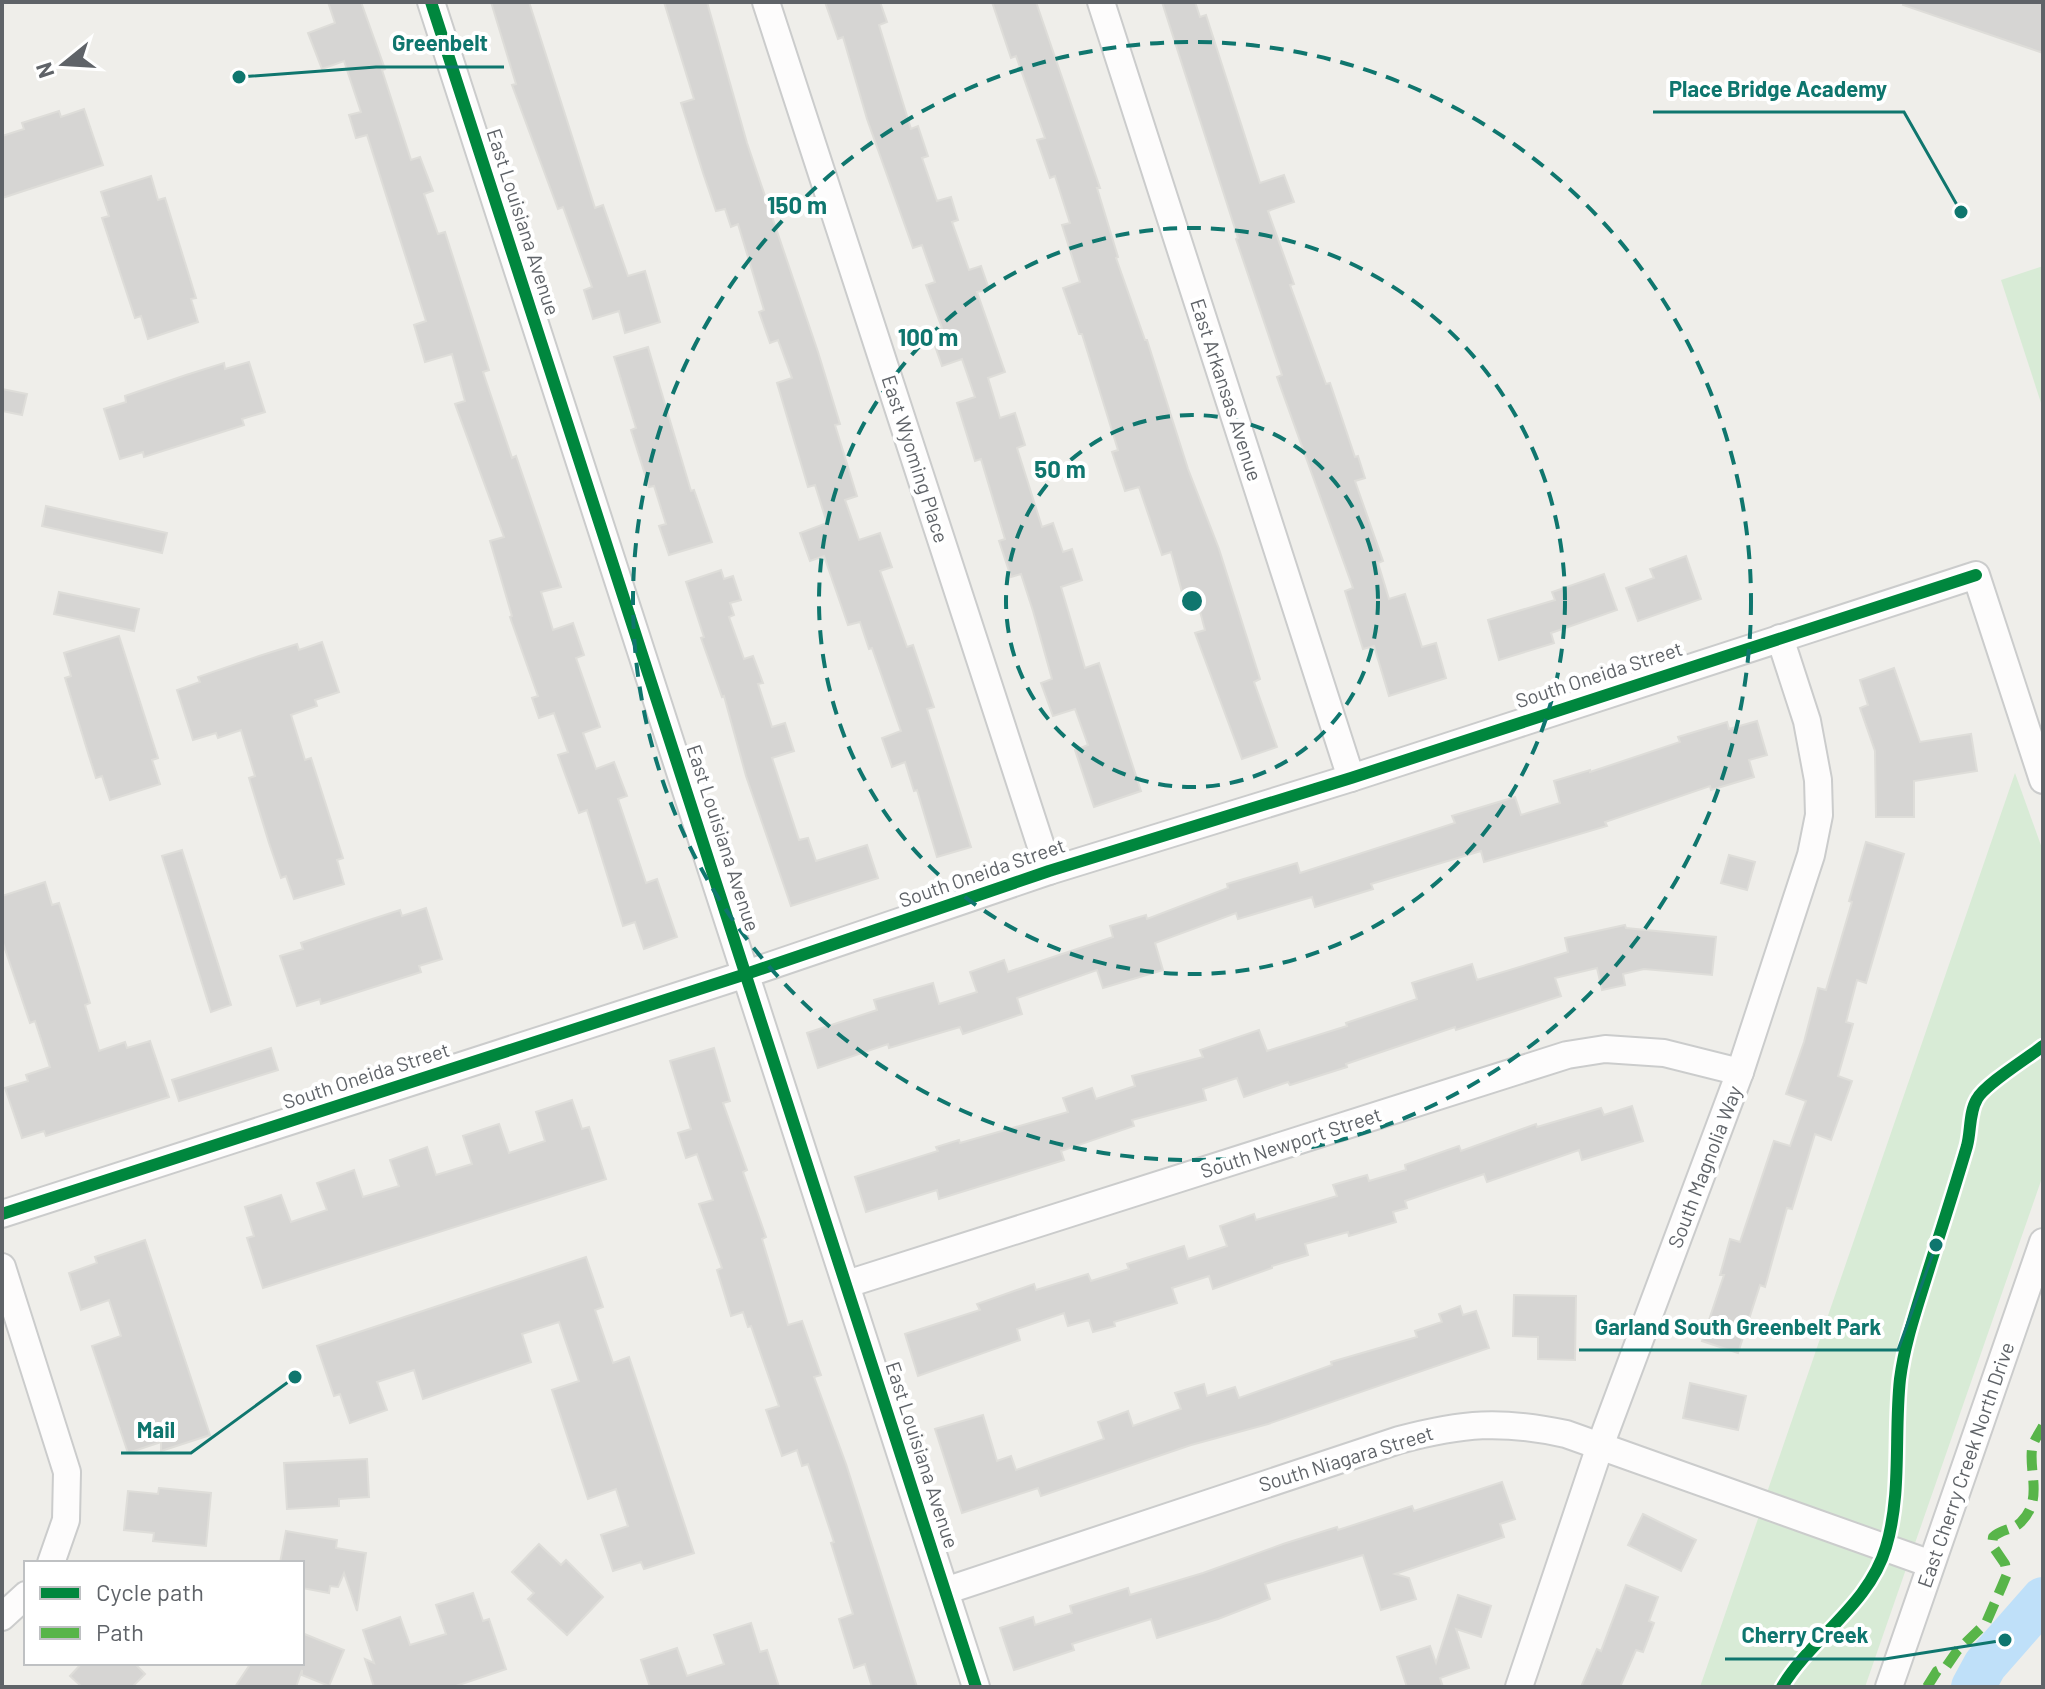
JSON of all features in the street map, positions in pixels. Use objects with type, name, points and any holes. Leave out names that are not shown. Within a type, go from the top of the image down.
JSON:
[{"type":"street","name":"East Louisiana Avenue","points":[[431,2],[976,1687]]},
{"type":"street","name":"East Wyoming Place","points":[[766,2],[1049,871]]},
{"type":"street","name":"East Arkansas Avenue","points":[[1101,2],[1351,778]]},
{"type":"street","name":"South Oneida Street","points":[[2,1214],[746,974],[1049,871],[1351,778],[1976,575],[2043,780]]},
{"type":"street","name":"South Magnolia Way","points":[[1519,1687],[1600,1446],[1740,1072],[1811,855],[1819,815],[1818,780],[1807,721],[1780,638]]},
{"type":"street","name":"South Newport Street","points":[[847,1284],[1567,1055],[1605,1049],[1664,1053],[1740,1072]]},
{"type":"street","name":"East Cherry Creek North Drive","points":[[1889,1687],[2043,1242]]},
{"type":"street","points":[[2,1267],[68,1474],[66,1520],[52,1561]]},
{"type":"street","name":"South Niagara Street","points":[[945,1591],[1399,1440],[1441,1429],[1485,1424],[1519,1425],[1566,1434],[1931,1564]]},
{"type":"street","points":[[2,1617],[24,1597]]},
{"type":"green space","points":[[2043,266],[2043,409],[2001,280]]},
{"type":"green space","points":[[2015,773],[2043,851],[2043,1175],[1865,1687],[1700,1687]]},
{"type":"building","points":[[328,2],[361,2],[385,69],[382,70],[411,160],[420,157],[433,191],[424,194],[438,234],[445,232],[489,370],[483,372],[561,587],[541,592],[553,630],[573,623],[584,655],[576,658],[600,727],[583,733],[596,769],[614,762],[627,796],[618,799],[646,883],[657,879],[677,937],[644,949],[635,922],[623,926],[587,810],[579,813],[558,755],[568,752],[554,713],[539,718],[532,698],[538,696],[510,617],[490,541],[504,537],[455,404],[465,401],[452,354],[425,362],[414,325],[426,321],[367,135],[356,138],[349,115],[361,112],[344,61],[322,69],[308,33],[335,23]]},
{"type":"building","points":[[491,2],[529,2],[595,208],[603,205],[628,276],[645,271],[660,322],[625,333],[619,311],[593,319],[584,290],[592,287],[563,207],[558,209],[512,85],[516,84]]},
{"type":"building","points":[[664,2],[707,2],[747,143],[840,424],[835,425],[857,496],[845,500],[859,540],[880,533],[892,567],[880,571],[907,647],[913,645],[934,707],[927,709],[971,847],[937,857],[917,790],[914,791],[905,762],[892,767],[882,738],[901,731],[872,648],[869,649],[860,622],[848,625],[824,556],[810,561],[800,533],[827,523],[815,485],[808,487],[777,383],[792,378],[778,340],[770,343],[759,312],[764,310],[738,224],[731,227],[725,209],[716,211],[703,173],[681,103],[694,99]]},
{"type":"building","points":[[825,2],[880,2],[887,22],[879,25],[911,129],[918,126],[928,156],[922,158],[937,201],[951,197],[958,220],[952,222],[969,270],[981,266],[989,289],[977,292],[1005,372],[988,378],[1000,418],[1015,413],[1025,445],[1017,448],[1042,527],[1053,523],[1063,552],[1072,549],[1082,580],[1061,587],[1085,668],[1099,663],[1141,791],[1094,807],[1075,750],[1088,745],[1075,709],[1053,716],[1041,683],[1052,679],[1033,611],[1021,574],[1011,577],[999,541],[1005,539],[981,459],[975,461],[957,403],[975,397],[962,359],[942,366],[930,332],[942,328],[926,285],[935,282],[922,245],[913,248],[867,119],[843,37],[838,39]]},
{"type":"building","points":[[992,2],[1036,2],[1100,188],[1097,188],[1116,258],[1147,340],[1188,469],[1219,549],[1260,679],[1254,682],[1277,747],[1242,759],[1195,633],[1205,630],[1194,589],[1182,592],[1171,552],[1162,555],[1139,487],[1125,491],[1112,452],[1118,450],[1082,334],[1079,334],[1063,288],[1080,282],[1062,225],[1070,223],[1055,176],[1050,178],[1037,140],[1045,138],[1016,56],[1011,58]]},
{"type":"building","points":[[1162,2],[1195,2],[1200,17],[1206,15],[1260,183],[1284,175],[1294,202],[1268,211],[1294,284],[1290,285],[1365,478],[1355,481],[1383,561],[1378,563],[1389,599],[1405,594],[1422,647],[1436,643],[1446,678],[1389,696],[1374,646],[1363,649],[1345,591],[1353,588],[1277,377],[1282,375]]},
{"type":"building","points":[[1904,2],[2043,2],[2043,53],[1903,5]]},
{"type":"building","points":[[84,109],[103,165],[2,198],[2,136],[24,129],[22,123],[59,111],[61,117]]},
{"type":"building","points":[[151,176],[158,200],[165,198],[196,298],[191,299],[198,322],[148,339],[141,316],[135,318],[102,218],[109,216],[101,192]]},
{"type":"building","points":[[648,347],[691,491],[694,490],[712,542],[669,555],[659,526],[666,524],[654,486],[649,487],[631,430],[636,428],[614,357]]},
{"type":"building","points":[[249,362],[265,412],[242,419],[244,425],[144,457],[143,452],[120,459],[104,409],[126,402],[125,396],[186,375],[224,363],[225,369]]},
{"type":"building","points":[[2,389],[27,394],[22,415],[2,411]]},
{"type":"building","points":[[46,506],[167,533],[162,553],[42,526]]},
{"type":"building","points":[[1686,556],[1701,599],[1638,621],[1626,588],[1654,578],[1650,569]]},
{"type":"building","points":[[721,570],[724,579],[733,576],[741,600],[730,603],[734,615],[729,617],[744,659],[753,656],[763,683],[758,684],[772,727],[785,723],[794,751],[772,758],[799,840],[808,838],[816,861],[867,845],[878,878],[791,906],[746,776],[724,696],[701,638],[704,637],[686,582]]},
{"type":"building","points":[[1604,574],[1617,610],[1551,633],[1554,643],[1499,660],[1488,620],[1555,600],[1552,592]]},
{"type":"building","points":[[59,592],[139,609],[134,631],[54,614]]},
{"type":"building","points":[[119,636],[158,758],[152,760],[160,784],[110,800],[102,776],[96,778],[88,753],[65,678],[71,676],[64,653]]},
{"type":"building","points":[[322,642],[339,692],[315,700],[317,706],[291,715],[305,760],[311,758],[343,858],[337,860],[344,884],[294,899],[286,876],[281,878],[269,843],[249,778],[255,776],[241,730],[218,738],[216,733],[193,740],[177,690],[200,682],[198,677],[259,656],[297,644],[299,650]]},
{"type":"building","points":[[1894,668],[1920,742],[1971,734],[1977,771],[1914,781],[1914,817],[1876,817],[1875,751],[1860,708],[1868,705],[1860,680]]},
{"type":"building","points":[[1757,721],[1767,755],[1749,760],[1754,777],[1711,790],[1710,786],[1605,822],[1607,826],[1484,862],[1481,851],[1371,884],[1373,889],[1315,907],[1312,897],[1238,919],[1236,913],[1155,943],[1163,970],[1103,988],[1097,970],[1017,998],[1022,1014],[963,1034],[960,1027],[889,1048],[888,1044],[818,1068],[807,1033],[877,1010],[874,1000],[933,983],[939,1004],[977,992],[970,972],[1004,960],[1008,972],[1113,937],[1110,926],[1146,915],[1147,919],[1228,888],[1227,884],[1297,863],[1300,873],[1455,823],[1452,816],[1515,797],[1521,815],[1560,803],[1554,781],[1680,742],[1678,737],[1727,722],[1729,729]]},
{"type":"building","points":[[1866,842],[1904,854],[1866,983],[1857,980],[1846,1022],[1853,1024],[1838,1076],[1852,1081],[1831,1140],[1815,1134],[1792,1209],[1787,1208],[1765,1287],[1760,1285],[1738,1353],[1702,1341],[1724,1275],[1720,1275],[1730,1239],[1740,1242],[1774,1141],[1790,1146],[1806,1101],[1786,1094],[1818,988],[1826,990]]},
{"type":"building","points":[[182,850],[231,1005],[211,1012],[162,856]]},
{"type":"building","points":[[1729,855],[1755,862],[1747,890],[1721,883]]},
{"type":"building","points":[[45,882],[52,905],[59,903],[90,1003],[85,1005],[99,1051],[125,1042],[127,1048],[150,1041],[169,1097],[46,1136],[44,1131],[22,1138],[5,1088],[28,1081],[26,1075],[50,1067],[35,1021],[30,1023],[2,940],[2,896]]},
{"type":"building","points":[[426,908],[442,959],[419,966],[421,972],[321,1004],[320,999],[297,1006],[280,956],[303,949],[301,943],[363,922],[400,910],[402,916]]},
{"type":"building","points":[[1625,925],[1626,928],[1716,937],[1712,975],[1644,969],[1623,974],[1625,985],[1602,990],[1597,968],[1555,978],[1561,996],[1456,1030],[1455,1027],[1346,1064],[1347,1067],[1244,1097],[1237,1078],[1203,1089],[1206,1100],[1132,1120],[1134,1126],[1061,1151],[1064,1160],[939,1199],[937,1190],[866,1212],[855,1177],[938,1151],[936,1147],[1068,1112],[1063,1098],[1092,1088],[1096,1099],[1135,1086],[1132,1076],[1203,1057],[1200,1050],[1259,1030],[1267,1051],[1347,1026],[1346,1023],[1417,999],[1412,983],[1472,964],[1477,980],[1568,952],[1565,938]]},
{"type":"building","points":[[271,1048],[278,1070],[179,1101],[172,1080]]},
{"type":"building","points":[[714,1048],[730,1101],[723,1103],[747,1170],[743,1172],[766,1237],[762,1239],[788,1325],[802,1321],[821,1375],[814,1377],[846,1464],[917,1687],[872,1687],[865,1664],[854,1668],[839,1619],[853,1614],[831,1543],[834,1542],[808,1464],[802,1466],[797,1450],[782,1456],[766,1410],[779,1406],[751,1326],[748,1327],[743,1312],[731,1316],[717,1270],[722,1268],[699,1204],[713,1200],[697,1154],[686,1158],[678,1133],[691,1129],[670,1061]]},
{"type":"building","points":[[572,1100],[582,1129],[589,1127],[606,1179],[263,1288],[247,1238],[254,1236],[245,1207],[281,1195],[291,1222],[327,1210],[317,1183],[354,1170],[363,1197],[399,1186],[390,1160],[427,1147],[436,1175],[472,1164],[463,1136],[499,1124],[509,1153],[545,1141],[536,1112]]},
{"type":"building","points":[[1632,1106],[1643,1141],[1582,1160],[1579,1150],[1487,1182],[1484,1174],[1405,1201],[1407,1208],[1393,1212],[1396,1222],[1349,1236],[1348,1232],[1305,1244],[1308,1255],[1213,1289],[1209,1276],[1172,1288],[1177,1303],[1114,1322],[1115,1326],[1093,1332],[1089,1320],[1068,1326],[1064,1313],[1017,1329],[1020,1340],[918,1376],[905,1334],[980,1310],[977,1304],[1034,1284],[1036,1290],[1088,1274],[1091,1281],[1129,1269],[1127,1264],[1184,1246],[1188,1259],[1227,1246],[1220,1226],[1254,1214],[1256,1220],[1337,1196],[1333,1185],[1367,1175],[1369,1181],[1406,1170],[1405,1165],[1459,1146],[1461,1151],[1536,1124],[1537,1127],[1601,1108],[1604,1115]]},
{"type":"building","points":[[145,1240],[210,1435],[161,1451],[161,1442],[128,1453],[92,1346],[121,1336],[109,1300],[81,1310],[69,1273],[97,1263],[95,1257]]},
{"type":"building","points":[[586,1257],[603,1307],[595,1310],[613,1363],[629,1357],[694,1553],[644,1569],[641,1562],[613,1571],[601,1535],[628,1526],[616,1489],[588,1499],[552,1390],[579,1381],[559,1322],[522,1334],[531,1362],[423,1399],[414,1370],[377,1382],[387,1410],[350,1423],[340,1394],[334,1396],[317,1346]]},
{"type":"building","points":[[1514,1295],[1576,1296],[1575,1360],[1538,1359],[1538,1337],[1513,1336]]},
{"type":"building","points":[[1460,1306],[1463,1315],[1476,1311],[1489,1348],[1268,1424],[1191,1445],[1041,1496],[1038,1488],[962,1513],[935,1429],[983,1415],[997,1461],[1011,1456],[1016,1470],[1104,1439],[1098,1422],[1128,1411],[1133,1426],[1181,1409],[1175,1393],[1204,1384],[1207,1396],[1235,1387],[1239,1398],[1332,1365],[1331,1362],[1417,1337],[1415,1331],[1442,1322],[1439,1314]]},
{"type":"building","points":[[1690,1383],[1746,1396],[1738,1430],[1683,1418]]},
{"type":"building","points":[[367,1459],[369,1497],[339,1499],[339,1506],[287,1509],[284,1463]]},
{"type":"building","points":[[1502,1482],[1515,1519],[1500,1524],[1504,1537],[1395,1574],[1409,1578],[1416,1599],[1381,1610],[1363,1555],[1265,1584],[1270,1599],[1218,1619],[1157,1638],[1151,1619],[1072,1644],[1074,1650],[1014,1670],[1000,1628],[1033,1617],[1035,1625],[1072,1613],[1070,1606],[1128,1588],[1130,1595],[1337,1527],[1338,1530],[1412,1506],[1414,1511]]},
{"type":"building","points":[[159,1488],[211,1493],[206,1546],[153,1541],[154,1533],[124,1530],[128,1491],[158,1494]]},
{"type":"building","points":[[1643,1514],[1696,1540],[1681,1571],[1628,1545]]},
{"type":"building","points":[[286,1531],[337,1540],[336,1548],[366,1553],[357,1611],[344,1573],[338,1587],[330,1586],[329,1593],[304,1588],[304,1561],[280,1561]]},
{"type":"building","points":[[539,1544],[561,1565],[566,1560],[603,1597],[567,1635],[528,1599],[534,1593],[512,1572]]},
{"type":"building","points":[[1626,1585],[1658,1597],[1649,1621],[1654,1623],[1643,1652],[1636,1650],[1620,1687],[1581,1687],[1597,1649],[1601,1651]]},
{"type":"building","points":[[473,1593],[483,1621],[489,1619],[506,1669],[453,1687],[374,1687],[365,1659],[374,1663],[363,1630],[400,1617],[410,1645],[446,1634],[436,1605]]},
{"type":"building","points":[[1458,1595],[1491,1606],[1481,1637],[1456,1629],[1469,1668],[1440,1678],[1443,1687],[1407,1687],[1397,1657],[1430,1646],[1436,1663]]},
{"type":"building","points":[[751,1623],[760,1652],[767,1650],[779,1687],[650,1687],[641,1660],[677,1648],[687,1676],[724,1664],[714,1635]]},
{"type":"building","points":[[304,1634],[344,1650],[329,1686],[302,1675],[302,1670],[296,1687],[235,1687],[250,1665],[304,1665]]},
{"type":"building","points":[[80,1665],[136,1665],[145,1674],[132,1687],[82,1687],[70,1676]]},
{"type":"waterway","points":[[1973,1687],[1985,1665],[2043,1599]]},
{"type":"marked path","points":[[1927,1687],[1937,1671],[1946,1667],[1957,1651],[1986,1623],[2007,1574],[2005,1564],[1992,1545],[1993,1537],[2018,1525],[2028,1514],[2034,1487],[2032,1449],[2043,1426]]},
{"type":"cycle path","points":[[431,2],[976,1687]]},
{"type":"cycle path","points":[[2,1214],[746,974],[1049,871],[1351,778],[1976,575]]},
{"type":"cycle path","points":[[1782,1687],[1794,1669],[1854,1604],[1878,1568],[1886,1547],[1894,1506],[1898,1400],[1904,1356],[1967,1146],[1973,1110],[1977,1099],[1989,1086],[2043,1046]]},
{"type":"place","name":"Greenbelt","points":[[239,77]]},
{"type":"place","name":"Place Bridge Academy","points":[[1961,212]]},
{"type":"place","name":"Garland South Greenbelt Park","points":[[1936,1245]]},
{"type":"place","name":"Mail","points":[[295,1377]]},
{"type":"place","name":"Cherry Creek","points":[[2005,1640]]}]
